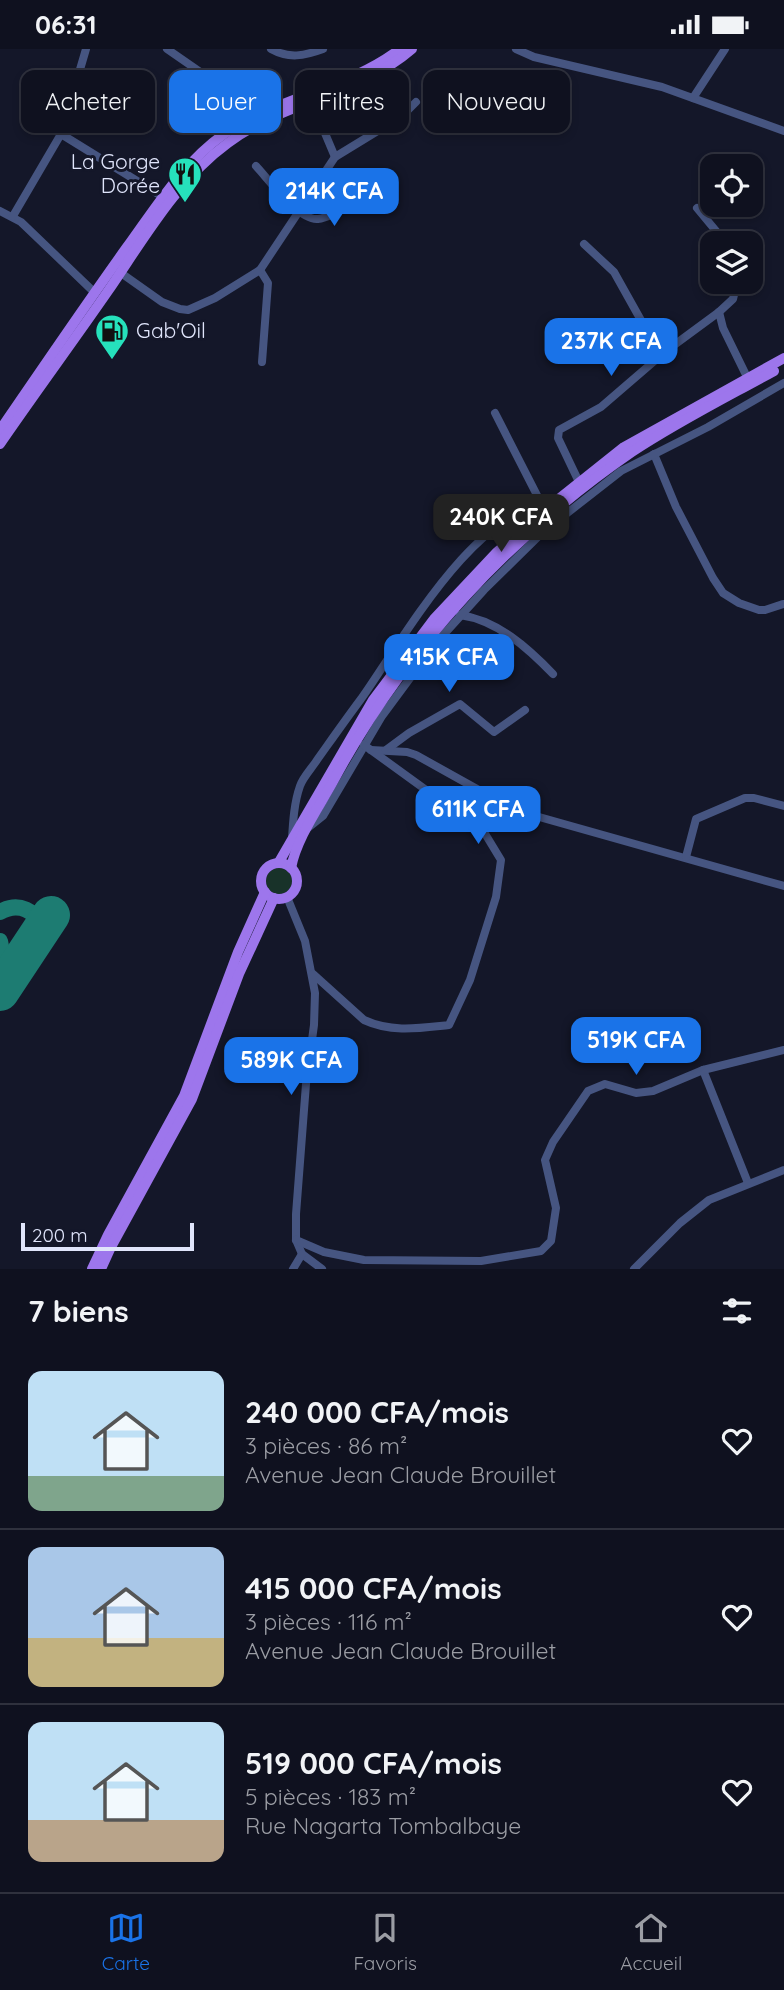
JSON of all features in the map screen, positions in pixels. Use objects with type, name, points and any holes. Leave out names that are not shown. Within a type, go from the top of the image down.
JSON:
[{"type":"main road","points":[[281,105],[361,72],[400,49]]},
{"type":"main road","points":[[0,444],[186,182],[204,163],[230,141],[265,120],[372,76],[412,49]]},
{"type":"main road","points":[[0,430],[163,197],[198,156],[226,133]]},
{"type":"main road","points":[[279,862],[291,868],[295,874],[296,884],[287,897],[269,895],[262,886],[262,875],[268,866],[279,862],[361,719],[434,619],[484,565],[554,502],[631,443],[784,358]]},
{"type":"main road","points":[[291,868],[293,856],[308,828],[355,744],[393,685],[440,624],[490,570],[535,528],[633,451],[784,365]]},
{"type":"main road","points":[[92,1269],[184,1096],[238,952],[269,895]]},
{"type":"main road","points":[[101,1269],[192,1099],[269,895]]},
{"type":"street","points":[[13,216],[61,134],[86,49]]},
{"type":"street","points":[[167,49],[197,70]]},
{"type":"street","points":[[271,49],[296,57],[323,49]]},
{"type":"street","points":[[516,49],[534,57],[693,97],[784,131]]},
{"type":"street","points":[[693,97],[725,49]]},
{"type":"street","points":[[121,273],[162,302],[188,310],[215,298],[260,270],[335,157],[402,116],[416,102]]},
{"type":"street","points":[[325,133],[335,157]]},
{"type":"street","points":[[61,134],[163,197]]},
{"type":"street","points":[[256,166],[299,212],[311,219],[322,218],[368,195]]},
{"type":"street","points":[[697,208],[716,231]]},
{"type":"street","points":[[0,211],[13,216],[95,293]]},
{"type":"street","points":[[584,244],[614,272],[661,356]]},
{"type":"street","points":[[260,270],[268,283],[262,362]]},
{"type":"street","points":[[579,482],[558,432],[601,407],[719,312],[733,299],[734,294]]},
{"type":"street","points":[[719,312],[723,328],[747,377]]},
{"type":"street","points":[[308,828],[323,816],[405,685],[460,615],[552,525],[615,475],[709,427],[784,383]]},
{"type":"street","points":[[495,413],[541,503]]},
{"type":"street","points":[[654,454],[679,514],[723,593],[739,603],[759,610],[783,604]]},
{"type":"street","points":[[292,841],[301,783],[426,602],[501,522],[541,503],[554,502]]},
{"type":"street","points":[[460,615],[483,620],[499,630],[530,651],[553,674]]},
{"type":"street","points":[[386,750],[409,733],[460,704],[494,732],[525,710]]},
{"type":"street","points":[[367,748],[416,755],[513,809],[784,886]]},
{"type":"street","points":[[313,974],[364,1020],[393,1028],[449,1025],[463,995],[496,897],[501,860],[484,832],[367,748]]},
{"type":"street","points":[[686,857],[696,819],[745,798],[784,806]]},
{"type":"street","points":[[287,897],[300,923],[313,974],[316,1007],[306,1084],[296,1240],[302,1254],[322,1269]]},
{"type":"street","points":[[296,1240],[324,1252],[364,1260],[481,1261],[541,1251],[551,1241],[556,1208],[545,1160],[553,1142],[588,1091],[605,1084],[636,1093],[653,1091],[703,1070],[784,1051]]},
{"type":"street","points":[[703,1070],[748,1183]]},
{"type":"street","points":[[634,1269],[680,1223],[709,1200],[784,1170]]},
{"type":"street","points":[[293,1269],[302,1254]]},
{"type":"green space","points":[[279,868],[288,872],[292,881],[288,890],[279,894],[270,890],[266,881],[270,872]]},
{"type":"taxiway","points":[[0,912],[14,908],[26,910],[35,916],[42,927],[40,949],[32,959],[17,965]]},
{"type":"taxiway","points":[[0,941],[6,972],[0,992]]},
{"type":"runway","points":[[0,992],[51,915]]},
{"type":"place","name":"La Gorge Dorée","points":[[185,204]]},
{"type":"place","name":"Gab'Oil","points":[[112,361]]}]
